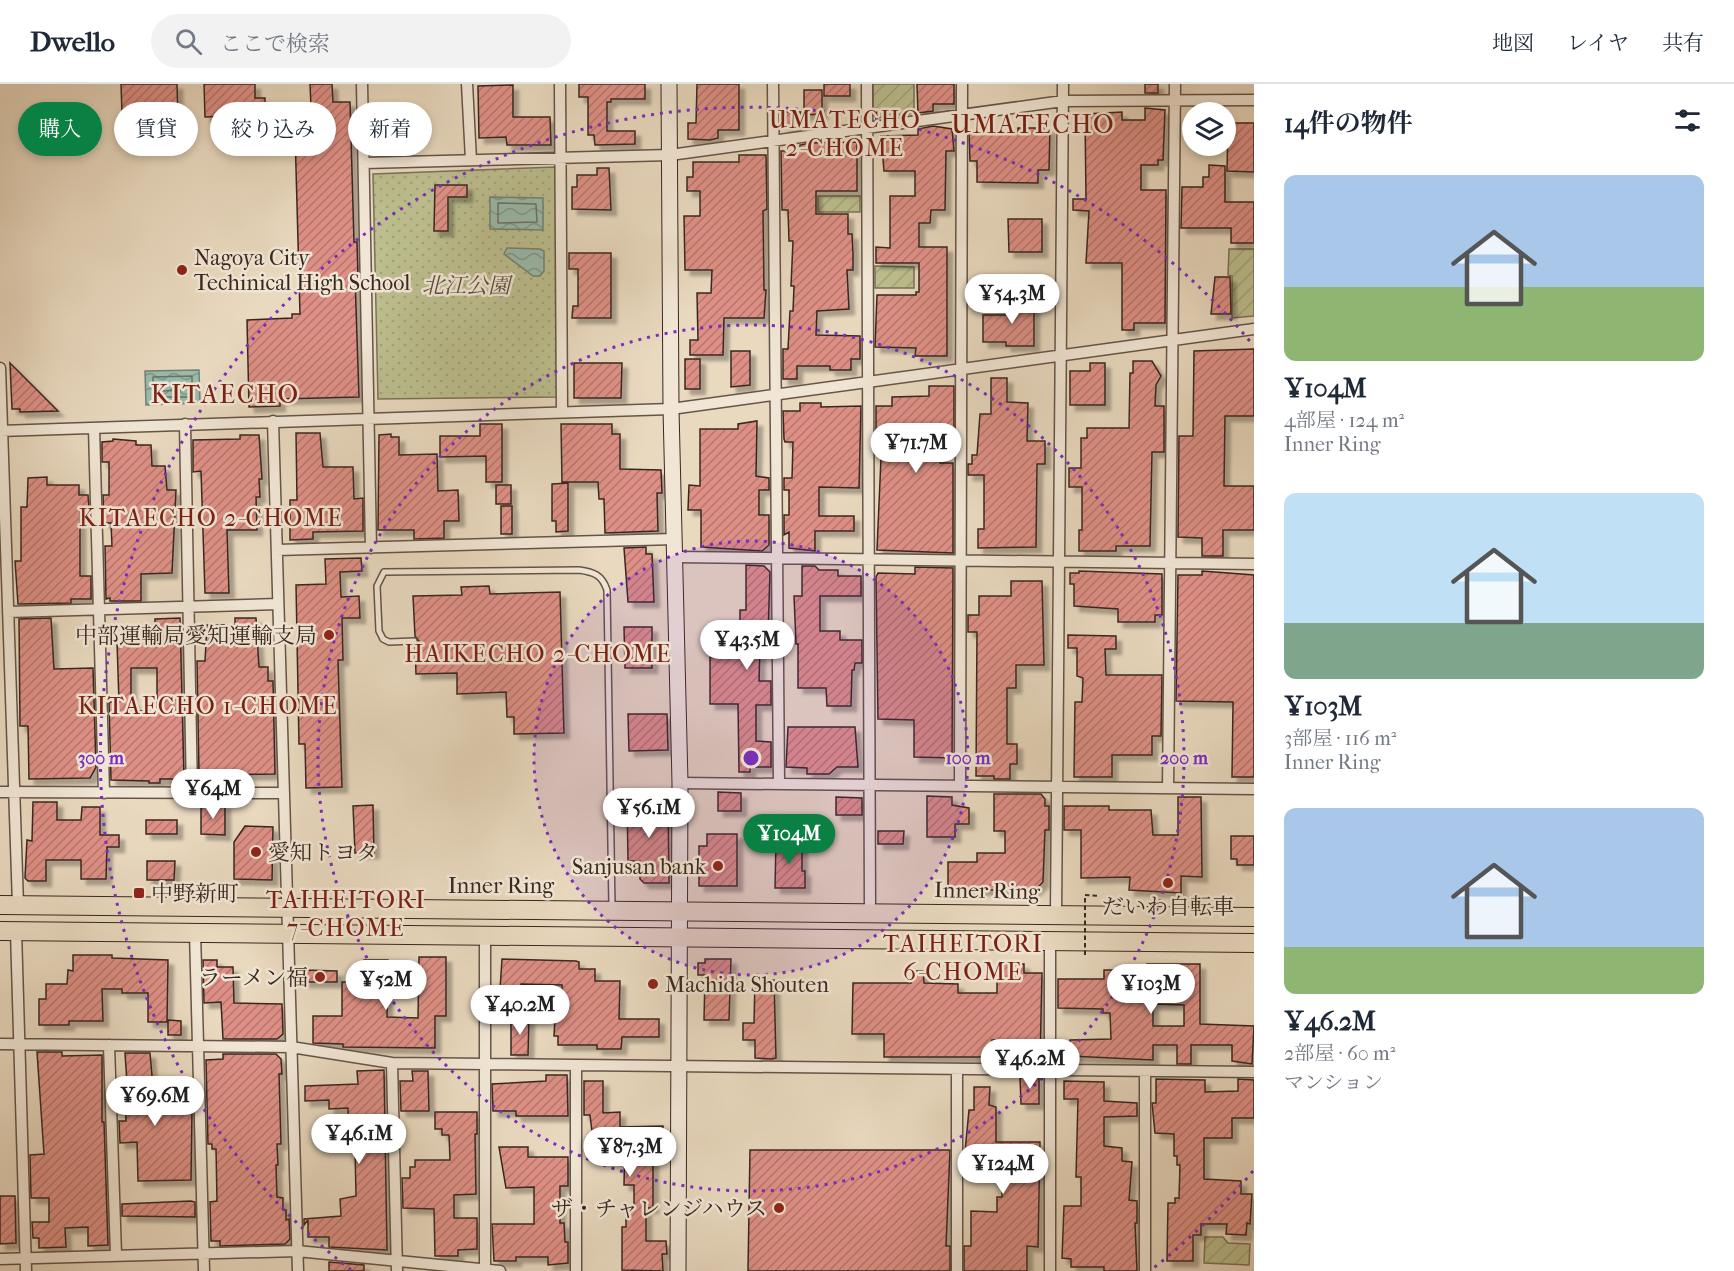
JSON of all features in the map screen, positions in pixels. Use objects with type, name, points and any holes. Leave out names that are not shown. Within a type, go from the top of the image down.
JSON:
[{"type":"main road","name":"Inner Ring","points":[[9,905],[1254,917]]},
{"type":"main road","points":[[8,931],[1254,943]]},
{"type":"street","points":[[362,84],[371,548]]},
{"type":"street","points":[[467,84],[471,160]]},
{"type":"street","points":[[560,84],[562,412]]},
{"type":"street","points":[[669,84],[671,409],[680,783],[678,1271]]},
{"type":"street","points":[[773,84],[771,141],[779,784]]},
{"type":"street","points":[[867,84],[870,912]]},
{"type":"street","points":[[960,786],[962,84]]},
{"type":"street","points":[[1056,915],[1063,84]]},
{"type":"street","points":[[1168,788],[1175,84]]},
{"type":"street","points":[[364,163],[670,155],[1063,102],[1254,100]]},
{"type":"street","points":[[1,431],[369,417],[671,409],[1254,328]]},
{"type":"street","points":[[0,368],[14,792],[9,905]]},
{"type":"street","points":[[273,421],[298,1271]]},
{"type":"street","points":[[185,424],[192,793]]},
{"type":"street","points":[[94,428],[104,793]]},
{"type":"street","points":[[277,550],[675,538]]},
{"type":"street","points":[[675,557],[1254,564]]},
{"type":"street","points":[[8,612],[278,604]]},
{"type":"street","points":[[680,783],[1254,789]]},
{"type":"street","points":[[0,792],[284,793]]},
{"type":"street","points":[[8,931],[19,1044],[26,1271]]},
{"type":"street","points":[[195,932],[204,1271]]},
{"type":"street","points":[[485,934],[485,1270]]},
{"type":"street","points":[[1050,941],[1050,1271]]},
{"type":"street","points":[[0,1044],[291,1047],[392,1063],[1254,1072]]},
{"type":"street","points":[[110,1045],[116,1255]]},
{"type":"street","points":[[392,1063],[397,1266]]},
{"type":"street","points":[[576,1065],[576,1271]]},
{"type":"street","points":[[957,1070],[957,1271]]},
{"type":"street","points":[[1145,1071],[1146,1271]]},
{"type":"street","points":[[0,1259],[297,1251],[397,1266],[500,1271]]},
{"type":"lane","points":[[414,641],[389,642],[383,639],[379,631],[377,586],[384,572],[579,570],[594,572],[604,580],[607,590],[612,910]]},
{"type":"path","points":[[1084,955],[1085,895],[1100,896]]},
{"type":"green space","points":[[873,84],[914,84],[914,113],[877,118],[873,115]]},
{"type":"green space","name":"北江公園","points":[[556,167],[559,397],[378,399],[373,174]]},
{"type":"green space","points":[[818,196],[860,196],[860,212],[818,212]]},
{"type":"green space","points":[[1229,249],[1254,249],[1254,316],[1232,318],[1232,276],[1228,275]]},
{"type":"green space","points":[[875,266],[914,267],[914,288],[875,288]]},
{"type":"green space","points":[[1205,1237],[1223,1237],[1228,1243],[1250,1244],[1249,1265],[1204,1263]]},
{"type":"water","points":[[490,197],[543,198],[543,230],[490,229]]},
{"type":"water","points":[[507,248],[544,251],[544,271],[540,276],[533,276],[504,254]]},
{"type":"water","points":[[199,370],[200,403],[146,405],[145,371]]},
{"type":"building","points":[[121,84],[177,84],[178,102],[122,102]]},
{"type":"building","points":[[204,84],[255,84],[255,98],[265,98],[265,102],[210,102],[210,117],[205,117]]},
{"type":"building","points":[[310,84],[332,84],[333,102],[311,102]]},
{"type":"building","points":[[579,84],[645,84],[645,99],[611,99],[611,102],[607,102],[607,131],[635,131],[635,144],[595,145],[594,135],[588,135],[588,97],[579,97]]},
{"type":"building","points":[[697,84],[739,84],[739,130],[718,130],[718,138],[710,140],[688,139],[688,123],[696,123]]},
{"type":"building","points":[[824,84],[850,84],[850,96],[824,96]]},
{"type":"building","points":[[917,84],[954,84],[954,104],[933,104],[933,111],[918,113]]},
{"type":"building","points":[[1145,84],[1158,84],[1158,93],[1145,93]]},
{"type":"building","points":[[513,85],[513,117],[550,117],[551,145],[507,145],[506,137],[479,138],[478,86]]},
{"type":"building","points":[[804,90],[822,90],[822,114],[804,115]]},
{"type":"building","points":[[336,102],[348,102],[348,156],[352,156],[354,242],[357,242],[358,277],[355,277],[359,397],[280,399],[280,406],[249,407],[247,320],[292,318],[292,314],[300,314],[296,156],[336,156]]},
{"type":"building","points":[[1145,108],[1165,110],[1163,160],[1158,160],[1158,165],[1141,165],[1141,190],[1166,190],[1165,323],[1134,323],[1134,330],[1122,330],[1122,263],[1086,263],[1089,211],[1073,210],[1073,199],[1086,199],[1085,114],[1122,112],[1122,120],[1145,120]]},
{"type":"building","points":[[784,112],[801,112],[801,126],[784,126]]},
{"type":"building","points":[[1236,123],[1254,123],[1254,172],[1227,171],[1227,156],[1236,156]]},
{"type":"building","points":[[933,126],[952,129],[954,151],[946,151],[945,210],[931,210],[930,223],[919,223],[919,247],[947,247],[947,356],[915,356],[916,348],[875,347],[877,295],[916,295],[916,292],[919,292],[919,263],[876,263],[876,247],[890,248],[890,196],[915,196],[915,171],[884,171],[881,136],[918,135],[918,129]]},
{"type":"building","points":[[1018,128],[1050,128],[1049,170],[1038,170],[1038,183],[977,182],[977,161],[970,161],[969,132],[1018,132]]},
{"type":"building","points":[[857,142],[857,191],[816,191],[816,214],[848,214],[848,234],[852,234],[853,270],[847,270],[849,309],[817,311],[816,335],[860,336],[860,359],[851,359],[851,370],[830,370],[830,366],[797,366],[797,379],[783,379],[783,349],[788,349],[794,286],[791,286],[793,241],[789,241],[788,210],[782,210],[781,151],[800,151],[800,145],[810,143]]},
{"type":"building","points":[[739,155],[766,155],[767,209],[763,211],[764,290],[766,290],[764,318],[724,318],[723,355],[690,355],[690,340],[698,340],[697,293],[711,293],[712,270],[685,270],[684,216],[700,216],[700,191],[687,191],[687,177],[693,177],[693,162],[739,162]]},
{"type":"building","points":[[1209,165],[1225,166],[1225,202],[1254,202],[1254,243],[1231,243],[1231,228],[1181,228],[1182,187],[1203,187],[1203,177],[1209,177]]},
{"type":"building","points":[[597,168],[609,168],[611,210],[572,209],[572,187],[577,187],[577,175],[597,175]]},
{"type":"building","points":[[435,185],[467,185],[467,197],[448,197],[448,231],[434,231]]},
{"type":"building","points":[[1008,219],[1042,219],[1042,252],[1009,252]]},
{"type":"building","points":[[569,253],[611,253],[611,318],[572,318],[573,306],[578,306],[578,269],[569,269]]},
{"type":"building","points":[[1215,277],[1230,277],[1231,314],[1211,314]]},
{"type":"building","points":[[1007,300],[1034,300],[1034,346],[1006,346],[1006,342],[983,342],[983,315],[1006,315]]},
{"type":"building","points":[[1254,349],[1254,416],[1225,416],[1224,486],[1254,486],[1254,530],[1223,530],[1223,556],[1202,556],[1202,538],[1178,537],[1179,436],[1193,436],[1194,351]]},
{"type":"building","points":[[731,351],[750,351],[750,385],[731,387]]},
{"type":"building","points":[[685,359],[700,359],[700,389],[685,389]]},
{"type":"building","points":[[1133,361],[1152,361],[1161,376],[1156,385],[1155,406],[1164,406],[1164,452],[1152,452],[1150,546],[1116,546],[1116,551],[1079,551],[1079,530],[1082,530],[1082,487],[1069,487],[1069,468],[1081,468],[1081,438],[1087,438],[1087,428],[1129,428],[1130,373],[1133,373]]},
{"type":"building","points":[[10,363],[58,411],[20,412],[20,409],[12,409]]},
{"type":"building","points":[[574,363],[622,363],[621,398],[574,398]]},
{"type":"building","points":[[1090,363],[1105,363],[1105,405],[1070,405],[1070,371],[1090,371]]},
{"type":"building","points":[[991,378],[1007,378],[1007,402],[1028,403],[1027,441],[1045,441],[1045,464],[1037,464],[1036,547],[978,548],[978,529],[984,529],[984,475],[968,475],[968,464],[972,464],[972,455],[977,455],[980,414],[991,414]]},
{"type":"building","points":[[929,386],[954,386],[954,434],[940,434],[940,463],[953,463],[953,553],[877,550],[882,435],[876,435],[876,406],[892,406],[892,397],[929,396]]},
{"type":"building","points":[[800,403],[821,403],[821,407],[861,406],[859,488],[819,487],[819,516],[854,516],[854,531],[815,531],[815,551],[789,548],[789,532],[784,535],[784,515],[789,515],[789,490],[784,490],[784,478],[792,478],[793,442],[785,442],[784,439],[783,411],[800,411]]},
{"type":"building","points":[[757,421],[756,476],[769,478],[769,490],[759,490],[759,515],[769,515],[769,545],[762,551],[701,547],[701,510],[688,510],[689,485],[700,486],[700,429],[738,429],[738,424]]},
{"type":"building","points":[[480,424],[502,424],[502,482],[486,482],[486,456],[440,457],[440,436],[480,436]]},
{"type":"building","points":[[561,424],[612,424],[612,434],[620,434],[620,469],[661,470],[662,493],[657,493],[658,531],[605,533],[604,499],[599,499],[598,482],[562,482]]},
{"type":"building","points":[[296,433],[320,433],[323,467],[353,467],[354,499],[363,498],[363,531],[313,532],[313,539],[290,540],[290,500],[297,500]]},
{"type":"building","points":[[391,434],[391,437],[399,437],[399,455],[437,454],[438,491],[458,490],[459,521],[444,521],[444,538],[414,539],[414,530],[378,530],[379,435]]},
{"type":"building","points":[[240,435],[259,435],[262,479],[259,479],[260,497],[256,497],[257,530],[227,530],[229,593],[205,593],[201,471],[193,472],[193,440],[240,439]]},
{"type":"building","points":[[113,439],[136,441],[136,445],[151,445],[152,466],[165,466],[167,490],[176,490],[172,573],[141,574],[141,601],[106,599],[105,546],[112,546],[111,523],[104,523],[103,495],[109,495],[109,462],[102,462],[102,442],[113,441]]},
{"type":"building","points":[[47,477],[47,485],[79,485],[79,495],[88,495],[89,507],[80,507],[80,576],[91,576],[91,599],[71,599],[71,603],[18,604],[15,561],[21,561],[21,507],[27,507],[28,478]]},
{"type":"building","points":[[568,483],[568,531],[556,532],[556,521],[552,521],[552,484]]},
{"type":"building","points":[[496,485],[511,485],[511,504],[496,504]]},
{"type":"building","points":[[501,506],[512,506],[512,534],[501,534]]},
{"type":"building","points":[[646,547],[646,554],[652,554],[654,602],[628,602],[624,548]]},
{"type":"building","points":[[361,558],[362,571],[340,572],[341,597],[359,596],[360,618],[342,618],[343,660],[338,660],[342,787],[306,788],[305,744],[299,744],[296,585],[326,584],[325,559]]},
{"type":"building","points":[[746,565],[764,566],[770,572],[768,635],[766,648],[760,648],[759,681],[771,681],[771,705],[756,705],[756,741],[771,742],[771,767],[750,767],[750,772],[739,772],[738,704],[710,704],[710,657],[736,657],[736,625],[740,625],[740,610],[746,610]]},
{"type":"building","points":[[802,566],[815,566],[819,570],[838,570],[838,576],[861,576],[861,596],[820,596],[820,631],[840,631],[840,640],[862,640],[862,663],[855,663],[854,670],[852,670],[851,706],[827,706],[826,688],[798,688],[798,644],[796,644],[794,596],[802,596]]},
{"type":"building","points":[[915,567],[953,568],[952,758],[914,757],[914,720],[878,719],[876,577],[878,573],[915,574]]},
{"type":"building","points":[[1079,571],[1162,574],[1162,615],[1155,615],[1155,622],[1118,622],[1118,609],[1074,606],[1074,584],[1070,584],[1070,573],[1079,573]]},
{"type":"building","points":[[1202,571],[1254,575],[1254,777],[1232,777],[1233,702],[1176,701],[1178,575],[1202,575]]},
{"type":"building","points":[[1011,581],[1042,581],[1044,665],[1016,665],[1016,688],[1007,688],[1007,744],[1017,744],[1017,764],[1010,764],[1010,779],[994,779],[994,776],[976,776],[977,632],[968,632],[968,615],[979,615],[979,596],[1011,596]]},
{"type":"building","points":[[489,586],[490,594],[560,592],[564,733],[514,734],[514,717],[507,717],[506,692],[457,694],[457,673],[416,674],[415,646],[419,641],[415,636],[413,596],[462,595],[461,587]]},
{"type":"building","points":[[51,618],[54,669],[93,668],[96,767],[90,778],[29,779],[28,726],[20,726],[19,619]]},
{"type":"building","points":[[180,618],[184,779],[160,779],[160,783],[111,780],[109,702],[119,702],[117,642],[155,641],[155,619]],"holes":[[[131,668],[157,668],[157,711],[134,711],[134,701],[131,701]]]},
{"type":"building","points":[[235,618],[256,618],[259,667],[268,667],[268,681],[273,681],[275,774],[199,775],[197,661],[205,661],[207,625],[235,625]]},
{"type":"building","points":[[624,627],[652,627],[652,668],[625,668]]},
{"type":"building","points":[[1068,635],[1116,636],[1116,649],[1105,649],[1106,675],[1162,675],[1161,736],[1152,736],[1152,755],[1112,755],[1112,777],[1074,777],[1075,702],[1082,702],[1083,678],[1077,676],[1077,648],[1068,648]]},
{"type":"building","points":[[628,714],[667,714],[668,750],[629,751]]},
{"type":"building","points":[[788,727],[855,727],[858,767],[837,767],[829,774],[807,774],[807,768],[786,767]]},
{"type":"building","points":[[718,792],[741,793],[741,811],[718,811]]},
{"type":"building","points":[[994,794],[1041,794],[1045,799],[1045,806],[1049,806],[1049,830],[1045,830],[1043,882],[1035,890],[948,890],[948,862],[977,862],[977,853],[1005,853],[1005,831],[994,831]]},
{"type":"building","points":[[927,796],[952,797],[952,805],[969,808],[969,824],[955,824],[955,837],[927,837]]},
{"type":"building","points":[[836,797],[862,798],[862,815],[836,815]]},
{"type":"building","points":[[1178,797],[1201,797],[1202,877],[1181,876],[1181,893],[1129,890],[1130,877],[1081,878],[1081,830],[1064,830],[1064,806],[1109,806],[1109,810],[1151,810],[1153,835],[1178,835]]},
{"type":"building","points":[[668,800],[669,883],[644,883],[640,879],[640,861],[628,861],[627,801]]},
{"type":"building","points":[[33,802],[57,802],[57,820],[81,820],[82,807],[100,807],[100,835],[119,835],[119,847],[107,847],[106,879],[81,879],[81,860],[46,860],[46,881],[28,881],[25,878],[27,840],[32,841]]},
{"type":"building","points":[[208,804],[225,804],[225,835],[201,834],[201,807],[208,807]]},
{"type":"building","points":[[373,805],[374,853],[355,853],[353,806]]},
{"type":"building","points":[[146,820],[177,820],[177,834],[146,834]]},
{"type":"building","points":[[245,826],[273,827],[272,880],[234,879],[234,842]]},
{"type":"building","points":[[878,831],[904,831],[903,844],[878,844]]},
{"type":"building","name":"Sanjusan bank","points":[[707,834],[737,834],[737,886],[699,886],[699,846],[707,846]]},
{"type":"building","points":[[1231,836],[1254,836],[1254,865],[1237,865],[1237,859],[1231,859]]},
{"type":"building","points":[[776,840],[802,840],[802,871],[805,871],[805,888],[775,888]]},
{"type":"building","points":[[147,861],[175,861],[174,880],[147,880]]},
{"type":"building","points":[[73,955],[112,955],[112,958],[168,960],[167,1022],[148,1022],[148,993],[122,993],[122,989],[102,989],[103,1021],[69,1021],[69,1025],[39,1025],[39,999],[46,999],[46,984],[67,984],[68,970],[73,971]]},
{"type":"building","points":[[419,957],[446,957],[446,1016],[435,1016],[435,1048],[343,1047],[343,1044],[313,1043],[313,1016],[342,1016],[342,982],[364,982],[364,960],[388,960],[387,1017],[418,1018]]},
{"type":"building","points":[[502,959],[576,961],[579,962],[579,969],[595,969],[595,981],[620,981],[619,1019],[659,1019],[659,1037],[622,1037],[621,1049],[597,1049],[597,1045],[558,1045],[558,1036],[554,1036],[555,1018],[562,1018],[562,985],[521,984],[520,1015],[501,1015],[502,1005],[499,1005]]},
{"type":"building","points":[[705,959],[731,959],[729,1020],[704,1020],[705,975],[698,975],[698,963],[705,963]]},
{"type":"building","points":[[203,960],[217,960],[217,967],[233,967],[234,1003],[282,1004],[283,1034],[277,1039],[223,1039],[221,1002],[204,1003]]},
{"type":"building","points":[[1001,964],[1024,964],[1024,973],[1042,973],[1040,1062],[1020,1062],[1020,1040],[992,1040],[992,1057],[884,1057],[884,1034],[852,1034],[853,983],[911,983],[911,971],[923,971],[924,983],[958,984],[958,993],[997,993],[997,972],[1001,972]]},
{"type":"building","points":[[1147,964],[1200,964],[1200,1024],[1254,1026],[1252,1064],[1232,1061],[1232,1045],[1191,1045],[1191,1064],[1177,1064],[1177,1045],[1153,1045],[1153,1060],[1070,1056],[1070,1040],[1111,1039],[1110,1013],[1103,1013],[1103,1009],[1058,1008],[1058,979],[1104,979],[1104,970],[1124,970],[1124,977],[1147,977]],"holes":[[[1153,1004],[1184,1005],[1184,1026],[1153,1026]]]},
{"type":"building","points":[[304,970],[337,971],[337,982],[304,982]]},
{"type":"building","points":[[755,980],[774,980],[776,1058],[772,1059],[755,1058],[755,1040],[743,1040],[743,1023],[754,1023]]},
{"type":"building","points":[[511,1018],[529,1018],[528,1055],[511,1055]]},
{"type":"building","points":[[168,1020],[181,1021],[181,1035],[168,1035]]},
{"type":"building","points":[[37,1052],[62,1052],[62,1056],[102,1055],[102,1122],[104,1122],[108,1245],[88,1246],[88,1227],[65,1228],[66,1247],[39,1248],[39,1238],[33,1238],[32,1222],[49,1222],[49,1198],[31,1198],[30,1155],[44,1154]]},
{"type":"building","points":[[125,1053],[150,1053],[155,1110],[192,1109],[191,1180],[138,1181],[137,1142],[120,1143],[119,1121],[126,1121],[125,1098],[128,1098]]},
{"type":"building","points":[[223,1054],[276,1054],[281,1059],[282,1074],[279,1074],[281,1144],[277,1144],[278,1165],[276,1165],[277,1197],[283,1198],[283,1210],[286,1210],[286,1220],[289,1219],[290,1239],[285,1244],[220,1246],[220,1241],[211,1241],[210,1202],[217,1201],[216,1149],[212,1149],[212,1144],[208,1144],[206,1060],[223,1059]]},
{"type":"building","points":[[384,1070],[387,1250],[329,1247],[329,1237],[308,1237],[308,1220],[304,1225],[304,1219],[341,1216],[340,1199],[356,1196],[355,1149],[349,1145],[348,1108],[329,1109],[329,1100],[305,1101],[305,1086],[358,1084],[357,1071]]},
{"type":"building","points":[[412,1071],[428,1071],[429,1111],[401,1111],[400,1081],[413,1081]]},
{"type":"building","points":[[546,1075],[567,1075],[568,1116],[516,1116],[516,1111],[493,1111],[492,1084],[546,1081]]},
{"type":"building","points":[[1020,1077],[1039,1077],[1039,1104],[1021,1104]]},
{"type":"building","points":[[1156,1079],[1205,1080],[1205,1092],[1238,1091],[1238,1079],[1254,1080],[1254,1118],[1232,1118],[1232,1138],[1204,1138],[1204,1179],[1241,1181],[1241,1194],[1252,1194],[1250,1224],[1247,1223],[1246,1235],[1226,1234],[1227,1224],[1201,1224],[1201,1235],[1193,1235],[1193,1261],[1167,1261],[1168,1203],[1175,1203],[1175,1198],[1179,1198],[1180,1165],[1177,1165],[1177,1156],[1174,1156],[1174,1134],[1155,1133],[1152,1103],[1156,1103]]},
{"type":"building","points":[[584,1081],[603,1081],[603,1113],[620,1112],[620,1127],[663,1126],[663,1140],[654,1140],[653,1208],[646,1208],[646,1241],[666,1241],[667,1254],[662,1254],[663,1271],[622,1270],[622,1227],[626,1227],[626,1209],[634,1209],[634,1185],[624,1185],[625,1140],[593,1140],[590,1115],[584,1115]]},
{"type":"building","points":[[1064,1081],[1104,1082],[1104,1101],[1137,1103],[1137,1116],[1104,1117],[1104,1146],[1122,1148],[1122,1161],[1132,1162],[1129,1200],[1137,1201],[1137,1223],[1135,1223],[1137,1271],[1104,1271],[1104,1267],[1071,1267],[1071,1259],[1062,1258],[1064,1206],[1081,1206],[1081,1177],[1076,1177],[1078,1099],[1064,1099]]},
{"type":"building","points":[[974,1087],[990,1087],[989,1105],[996,1107],[996,1142],[1040,1142],[1038,1247],[1027,1246],[1027,1271],[964,1271],[964,1246],[971,1246],[971,1211],[997,1212],[997,1197],[1002,1197],[1002,1173],[998,1173],[998,1162],[964,1162],[969,1110],[974,1110]]},
{"type":"building","points":[[435,1112],[477,1112],[476,1194],[454,1195],[454,1218],[477,1218],[477,1249],[458,1250],[458,1256],[435,1256],[434,1209],[403,1208],[402,1178],[410,1178],[410,1167],[415,1167],[415,1160],[450,1160],[449,1135],[442,1135],[442,1129],[435,1129]]},
{"type":"building","points":[[499,1147],[528,1147],[528,1157],[568,1157],[568,1186],[560,1186],[560,1223],[564,1223],[565,1242],[568,1242],[568,1263],[548,1265],[548,1257],[516,1257],[516,1261],[494,1261],[492,1224],[534,1224],[534,1187],[506,1188]]},
{"type":"building","points":[[750,1150],[950,1150],[946,1246],[950,1246],[950,1271],[748,1271]]},
{"type":"building","points":[[0,1196],[15,1196],[16,1243],[0,1244]]},
{"type":"building","points":[[195,1202],[195,1217],[122,1216],[122,1204]]},
{"type":"building","points":[[329,1262],[364,1265],[364,1271],[329,1271]]},
{"type":"place","name":"Nagoya City Techinical High School","points":[[182,270]]},
{"type":"place","name":"中部運輸局愛知運輸支局","points":[[329,635]]},
{"type":"place","name":"愛知トヨタ","points":[[256,852]]},
{"type":"place","name":"Sanjusan bank","points":[[718,866]]},
{"type":"place","name":"だいわ自転車","points":[[1168,883]]},
{"type":"place","name":"中野新町","points":[[139,893]]},
{"type":"place","name":"ラーメン福","points":[[320,977]]},
{"type":"place","name":"Machida Shouten","points":[[653,984]]},
{"type":"place","name":"ザ・チャレンジハウス","points":[[779,1208]]},
{"type":"district","name":"UMATECHO","points":[[1033,124]]},
{"type":"district","name":"UMATECHO 2-CHOME","points":[[845,134]]},
{"type":"district","name":"KITAECHO","points":[[225,394]]},
{"type":"district","name":"KITAECHO 2-CHOME","points":[[211,518]]},
{"type":"district","name":"HAIKECHO 2-CHOME","points":[[538,654]]},
{"type":"district","name":"KITAECHO 1-CHOME","points":[[208,706]]},
{"type":"district","name":"TAIHEITORI 7-CHOME","points":[[346,914]]},
{"type":"district","name":"TAIHEITORI 6-CHOME","points":[[963,958]]}]
